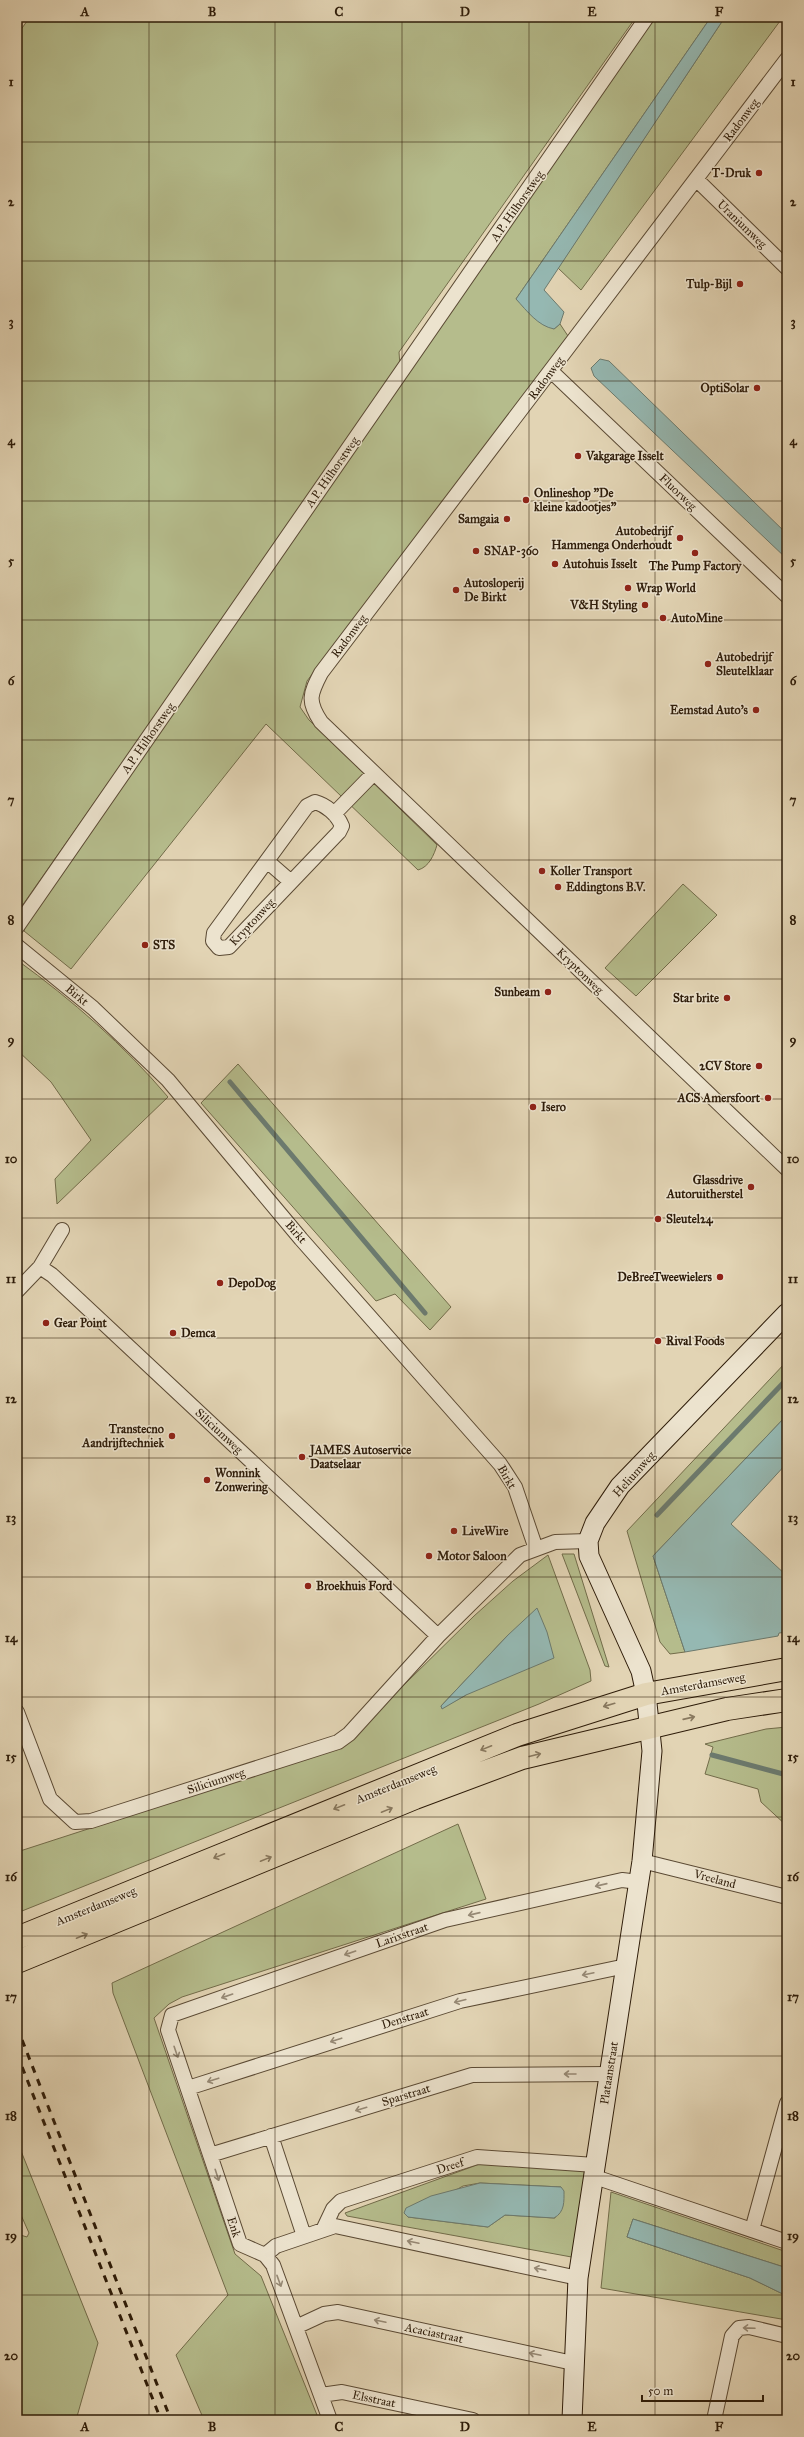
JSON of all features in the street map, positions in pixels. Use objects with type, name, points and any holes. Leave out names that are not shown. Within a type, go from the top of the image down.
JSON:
[{"type":"main road","name":"Amsterdamseweg","points":[[17,1938],[517,1735],[646,1694],[787,1669]]},
{"type":"main road","name":"Amsterdamseweg","points":[[17,1962],[415,1798],[522,1758],[727,1709],[787,1700]]},
{"type":"street","name":"A.P. Hilhorstweg","points":[[17,927],[647,17]]},
{"type":"street","name":"Radonweg","points":[[310,700],[321,673],[787,60]]},
{"type":"street","name":"Uraniumweg","points":[[696,179],[787,268]]},
{"type":"street","name":"Fluorweg","points":[[551,371],[787,596]]},
{"type":"street","name":"Kryptonweg","points":[[310,700],[313,711],[321,722],[787,1169]]},
{"type":"street","points":[[334,814],[374,773]]},
{"type":"street","name":"Kryptonweg","points":[[314,802],[322,804],[334,814],[342,826],[338,832],[229,947],[218,948],[213,941],[214,933],[307,806],[314,802]]},
{"type":"street","points":[[267,861],[290,881]]},
{"type":"street","name":"Birkt","points":[[17,946],[93,1008],[168,1080],[301,1239],[500,1464],[515,1487],[536,1548]]},
{"type":"street","points":[[17,1291],[40,1267],[62,1230]]},
{"type":"street","name":"Siliciumweg","points":[[40,1267],[67,1289],[438,1636]]},
{"type":"street","name":"Heliumweg","points":[[588,1541],[595,1523],[620,1486],[787,1313]]},
{"type":"street","points":[[588,1541],[589,1556],[641,1672],[646,1694]]},
{"type":"street","name":"Siliciumweg","points":[[17,1712],[50,1799],[75,1822],[91,1821],[338,1742],[349,1734],[438,1636],[520,1555],[555,1542],[588,1541]]},
{"type":"street","name":"Plataanstraat","points":[[572,2420],[573,2363],[578,2278],[642,1861],[652,1751],[651,1727],[646,1694]]},
{"type":"street","name":"Vreeland","points":[[642,1861],[787,1897]]},
{"type":"street","name":"Larixstraat","points":[[172,2015],[445,1920],[622,1880],[639,1882]]},
{"type":"street","name":"Denstraat","points":[[188,2088],[460,2001],[626,1966]]},
{"type":"street","name":"Enk","points":[[172,2015],[168,2030],[240,2244],[265,2255]]},
{"type":"street","name":"Sparstraat","points":[[210,2155],[472,2075],[609,2074]]},
{"type":"street","points":[[752,2230],[787,2103]]},
{"type":"street","points":[[271,2136],[304,2236]]},
{"type":"street","name":"Dreef","points":[[324,2228],[333,2209],[341,2201],[477,2158],[595,2171],[787,2242]]},
{"type":"street","points":[[330,2420],[273,2265],[265,2255],[276,2246],[324,2228],[335,2226],[578,2278]]},
{"type":"street","name":"Acaciastraat","points":[[296,2327],[324,2314],[338,2312],[573,2363]]},
{"type":"street","points":[[714,2420],[732,2336],[739,2328],[749,2327],[787,2336]]},
{"type":"street","name":"Elsstraat","points":[[321,2395],[342,2392],[473,2420]]},
{"type":"green space","points":[[30,17],[636,17],[399,352],[400,366],[17,913],[17,35]]},
{"type":"green space","points":[[650,17],[711,17],[516,299],[554,329],[560,324],[568,336],[307,681],[300,707],[309,720],[437,845],[430,860],[425,866],[418,870],[266,724],[71,969],[24,931],[26,923]]},
{"type":"green space","points":[[725,17],[783,17],[581,290],[558,268]]},
{"type":"green space","points":[[683,884],[717,915],[636,996],[605,968]]},
{"type":"green space","points":[[17,960],[58,991],[97,1024],[134,1059],[168,1097],[57,1204],[55,1179],[91,1140],[51,1082],[17,1050]]},
{"type":"green space","points":[[238,1064],[451,1307],[430,1330],[395,1294],[376,1301],[201,1103]]},
{"type":"green space","points":[[787,1361],[787,1415],[653,1556],[685,1652],[670,1654],[660,1642],[627,1531]]},
{"type":"green space","points":[[562,1554],[574,1554],[609,1667],[605,1666]]},
{"type":"green space","points":[[548,1555],[590,1670],[591,1681],[539,1704],[17,1913],[17,1852],[341,1747],[474,1616],[513,1581]],"holes":[[[508,1635],[466,1695],[442,1708],[441,1706]]]},
{"type":"green space","points":[[787,1727],[787,1826],[761,1802],[758,1789],[705,1774],[713,1747],[705,1744],[766,1729]]},
{"type":"green space","points":[[458,1824],[486,1899],[182,1997],[169,2004],[154,2018],[235,2254],[261,2276],[319,2420],[204,2420],[176,2355],[228,2295],[113,1993],[112,1983]]},
{"type":"green space","points":[[17,2141],[98,2343],[76,2420],[17,2420],[17,2234],[27,2237],[29,2233],[17,2206]]},
{"type":"green space","points":[[488,2161],[587,2171],[577,2258],[347,2216],[345,2213]],"holes":[[[480,2183],[561,2187],[555,2218],[505,2215],[488,2227],[408,2217],[463,2186]]]},
{"type":"green space","points":[[611,2192],[787,2252],[787,2268],[633,2219],[627,2237],[750,2278],[787,2296],[787,2320],[601,2288]]},
{"type":"water","points":[[711,17],[725,17],[544,290],[564,312],[560,324],[554,329],[543,325],[516,299]]},
{"type":"water","points":[[600,359],[609,361],[787,534],[787,559],[594,376],[591,368]]},
{"type":"water","points":[[787,1415],[787,1463],[731,1524],[787,1576],[787,1632],[779,1633],[778,1636],[685,1652],[653,1556]]},
{"type":"water","points":[[537,1608],[547,1632],[554,1658],[466,1695],[442,1709],[441,1706],[508,1635]]},
{"type":"water","points":[[480,2183],[561,2187],[564,2191],[563,2206],[558,2216],[554,2218],[505,2215],[488,2227],[408,2217],[404,2213],[406,2208],[431,2196]]},
{"type":"water","points":[[633,2219],[787,2268],[787,2296],[750,2278],[627,2237]]},
{"type":"waterway","points":[[230,1082],[425,1313]]},
{"type":"waterway","points":[[657,1515],[787,1379]]},
{"type":"waterway","points":[[712,1755],[787,1775]]},
{"type":"railway","points":[[17,2027],[171,2420]]},
{"type":"railway","points":[[17,2054],[161,2420]]},
{"type":"place","name":"T-Druk","points":[[759,173]]},
{"type":"place","name":"Tulp-Bijl","points":[[740,284]]},
{"type":"place","name":"OptiSolar","points":[[757,388]]},
{"type":"place","name":"Vakgarage Isselt","points":[[578,456]]},
{"type":"place","name":"Onlineshop \"De kleine kadootjes\"","points":[[526,500]]},
{"type":"place","name":"Samgaia","points":[[507,519]]},
{"type":"place","name":"Autobedrijf Hammenga Onderhoudt","points":[[680,538]]},
{"type":"place","name":"SNAP-360","points":[[476,551]]},
{"type":"place","name":"The Pump Factory","points":[[695,553]]},
{"type":"place","name":"Autohuis Isselt","points":[[555,564]]},
{"type":"place","name":"Wrap World","points":[[628,588]]},
{"type":"place","name":"Autosloperij De Birkt","points":[[456,590]]},
{"type":"place","name":"V&H Styling","points":[[645,605]]},
{"type":"place","name":"AutoMine","points":[[663,618]]},
{"type":"place","name":"Autobedrijf Sleutelklaar","points":[[708,664]]},
{"type":"place","name":"Eemstad Auto's","points":[[756,710]]},
{"type":"place","name":"Koller Transport","points":[[542,871]]},
{"type":"place","name":"Eddingtons B.V.","points":[[558,887]]},
{"type":"place","name":"STS","points":[[145,945]]},
{"type":"place","name":"Sunbeam","points":[[548,992]]},
{"type":"place","name":"Star brite","points":[[727,998]]},
{"type":"place","name":"2CV Store","points":[[759,1066]]},
{"type":"place","name":"ACS Amersfoort","points":[[768,1098]]},
{"type":"place","name":"Isero","points":[[533,1107]]},
{"type":"place","name":"Glassdrive Autoruitherstel","points":[[751,1187]]},
{"type":"place","name":"Sleutel24","points":[[658,1219]]},
{"type":"place","name":"DeBreeTweewielers","points":[[720,1277]]},
{"type":"place","name":"DepoDog","points":[[220,1283]]},
{"type":"place","name":"Gear Point","points":[[46,1323]]},
{"type":"place","name":"Demca","points":[[173,1333]]},
{"type":"place","name":"Rival Foods","points":[[658,1341]]},
{"type":"place","name":"Transtecno Aandrijftechniek","points":[[172,1436]]},
{"type":"place","name":"JAMES Autoservice Daatselaar","points":[[302,1457]]},
{"type":"place","name":"Wonnink Zonwering","points":[[207,1480]]},
{"type":"place","name":"LiveWire","points":[[454,1531]]},
{"type":"place","name":"Motor Saloon","points":[[429,1556]]},
{"type":"place","name":"Broekhuis Ford","points":[[308,1586]]}]
